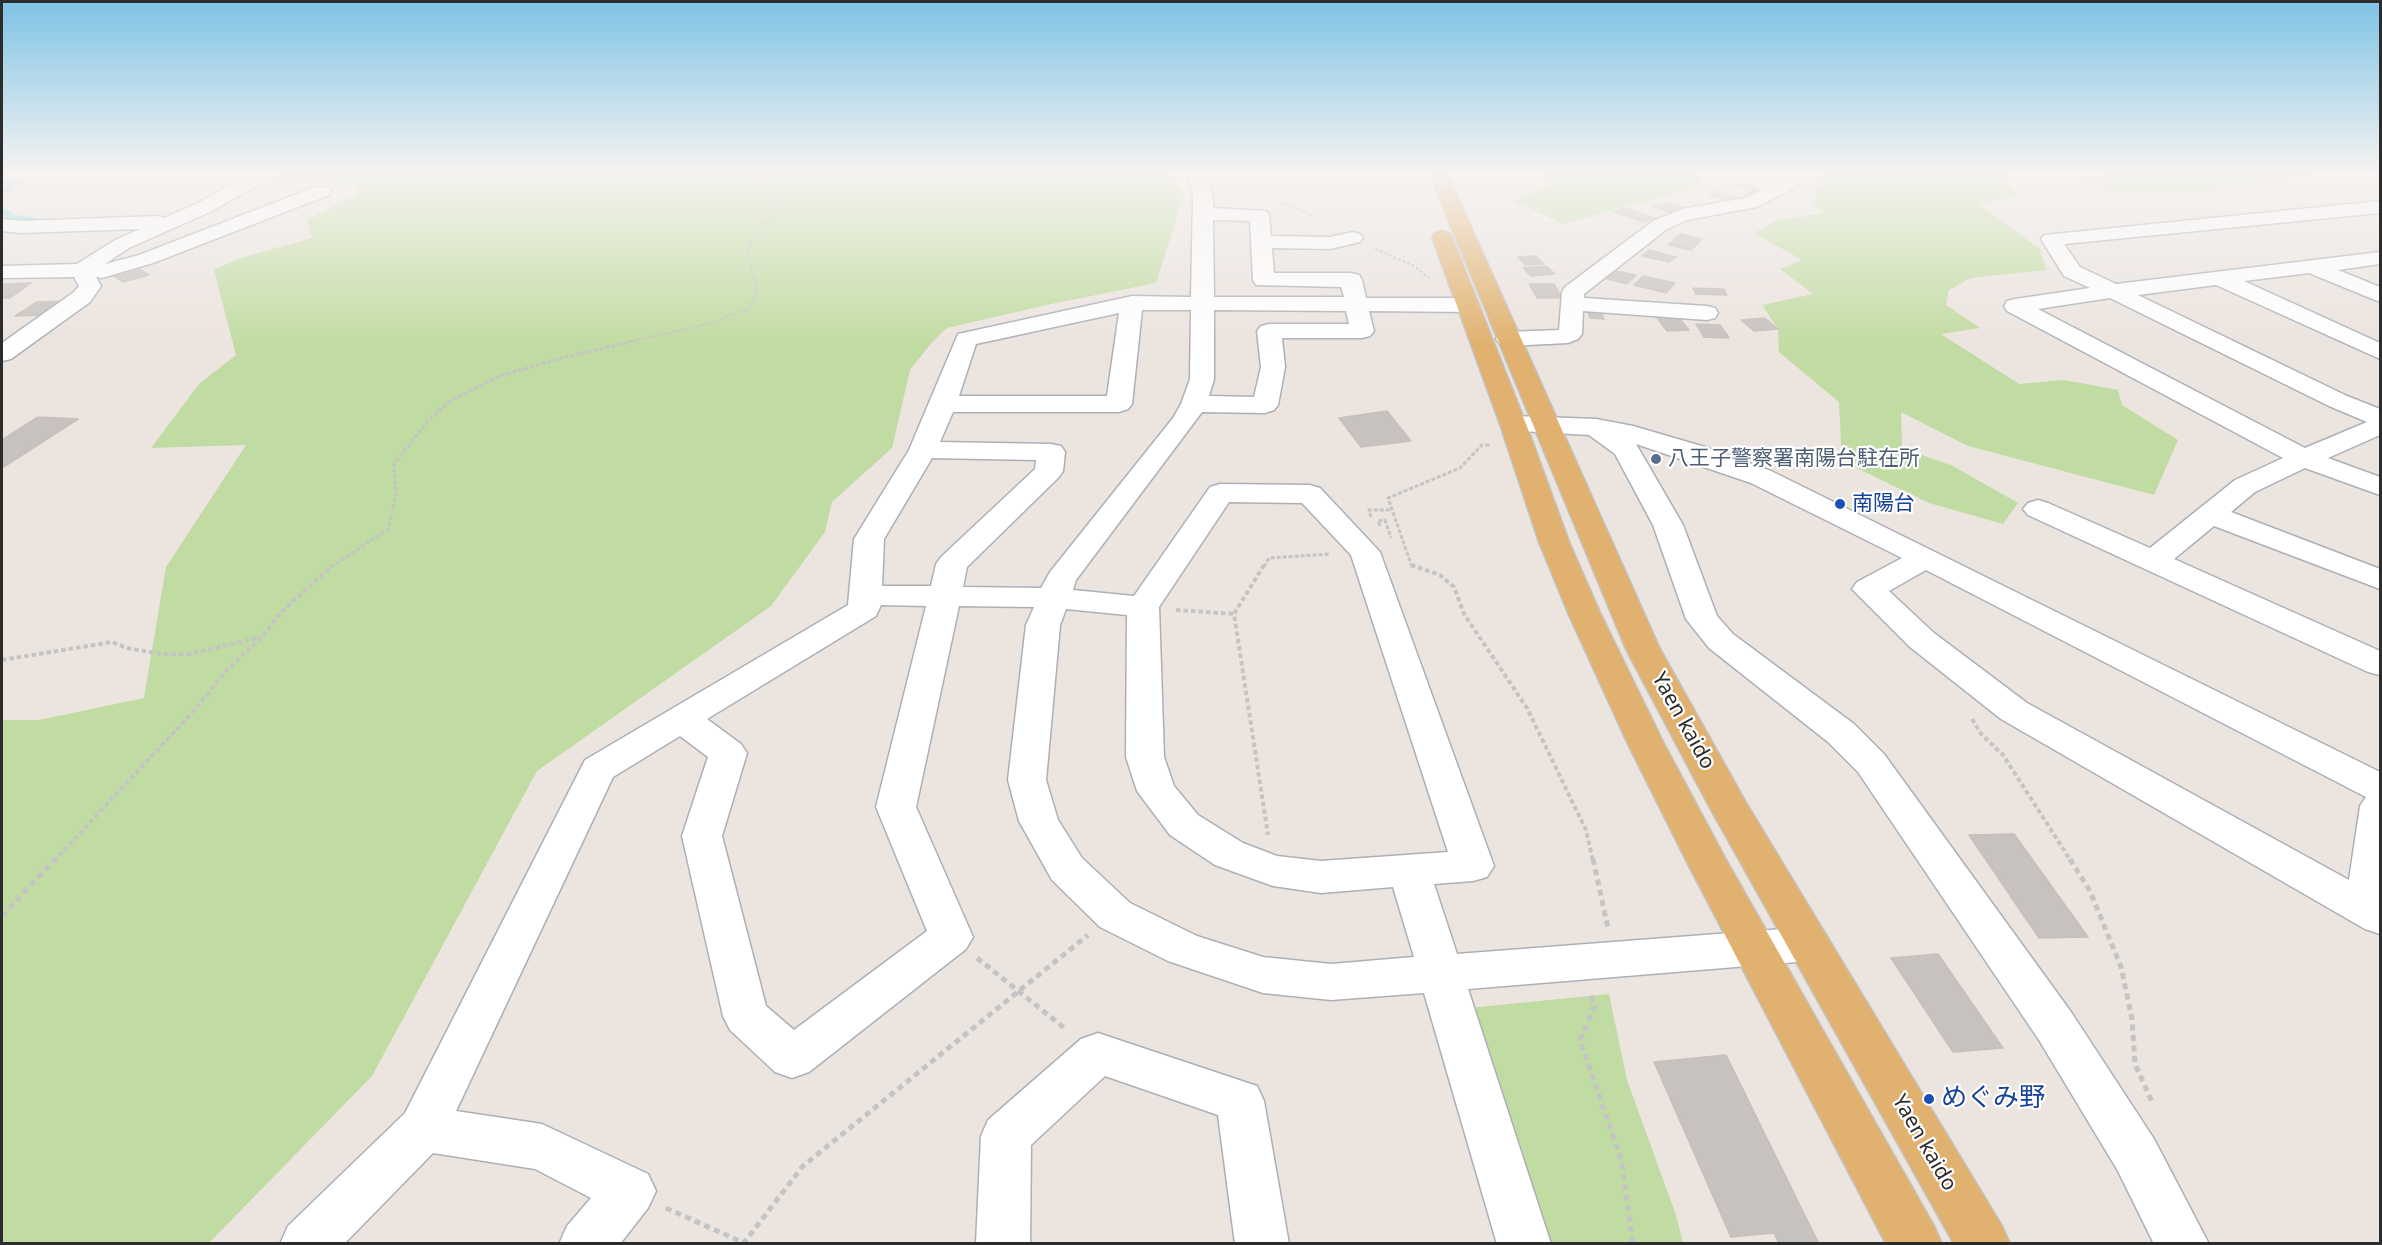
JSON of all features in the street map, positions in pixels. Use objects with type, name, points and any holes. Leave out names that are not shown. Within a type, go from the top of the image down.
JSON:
[{"type":"main road","name":"Yaen kaido","points":[[1439,229],[1468,306],[1521,431],[1554,542],[1585,615],[1645,742],[1915,1244]]},
{"type":"main road","name":"Yaen kaido","points":[[1462,229],[1508,339],[1521,431],[1601,556],[1643,649],[1729,806],[1983,1244]]},
{"type":"street","points":[[84,273],[122,244],[156,229]]},
{"type":"street","points":[[2,272],[84,273],[146,259],[223,229]]},
{"type":"street","points":[[1202,229],[1200,304],[1202,379],[1194,404],[1184,421],[1061,579],[1043,626],[1027,780],[1039,821],[1067,868],[1115,915],[1183,948],[1263,975],[1331,982],[1442,975],[1809,944]]},
{"type":"street","points":[[1194,404],[1265,405],[1273,368],[1269,331],[1362,331],[1351,280],[1264,280],[1260,229]]},
{"type":"street","points":[[1508,339],[1560,338],[1570,334],[1574,292],[1655,229]]},
{"type":"street","points":[[2153,229],[2051,239],[2072,271],[2338,400],[2380,418]]},
{"type":"street","points":[[1261,242],[1330,243],[1353,238]]},
{"type":"street","points":[[2380,258],[2114,291],[2015,306],[2304,458],[2380,487]]},
{"type":"street","points":[[2313,267],[2380,295]]},
{"type":"street","points":[[2,354],[82,297],[90,286],[84,273]]},
{"type":"street","points":[[2218,278],[2380,352]]},
{"type":"street","points":[[307,1244],[423,1129],[598,769],[864,609],[869,539],[923,450],[943,404],[966,339],[1132,303],[1468,306]]},
{"type":"street","points":[[943,404],[1119,404],[1132,303]]},
{"type":"street","points":[[1572,304],[1707,313]]},
{"type":"street","points":[[2154,560],[2245,486],[2380,426]]},
{"type":"street","points":[[1596,428],[1626,449],[1643,477],[1668,525],[1702,619],[1721,641],[1840,733],[1871,763],[2055,1026],[2136,1155],[2182,1244]]},
{"type":"street","points":[[1521,431],[1596,428],[1663,442],[1739,468],[1794,492],[2380,788]]},
{"type":"street","points":[[681,718],[728,753],[702,836],[746,1016],[792,1058],[951,937],[896,807],[952,564],[1050,471],[1051,452],[923,450]]},
{"type":"street","points":[[1220,494],[1310,494],[1365,552],[1473,866],[1321,877],[1273,871],[1228,854],[1184,825],[1156,791],[1145,758],[1143,607],[1220,494]]},
{"type":"street","points":[[2038,509],[2380,664]]},
{"type":"street","points":[[2211,514],[2380,580]]},
{"type":"street","points":[[1926,558],[1869,589],[1922,640],[2014,711],[2373,913],[2380,806]]},
{"type":"street","points":[[864,595],[1052,598],[1143,607]]},
{"type":"street","points":[[1409,871],[1524,1244]]},
{"type":"street","points":[[1003,1244],[1006,1136],[1098,1053],[1240,1101],[1262,1244]]},
{"type":"street","points":[[423,1129],[542,1147],[630,1191],[586,1244]]},
{"type":"path","points":[[2,916],[190,715],[228,669],[262,637],[280,613],[319,576],[349,553],[388,529],[396,495],[394,464],[428,421],[448,402],[500,376],[568,356],[704,325],[749,309],[757,293],[748,250],[754,234],[759,229]]},
{"type":"path","points":[[1521,431],[1482,445],[1460,468],[1388,498],[1412,567],[1440,575],[1454,587],[1464,614],[1527,708],[1586,830],[1597,962],[1595,1006],[1580,1041],[1622,1159],[1633,1244]]},
{"type":"path","points":[[1381,510],[1385,520]]},
{"type":"path","points":[[1273,871],[1234,614],[1269,558],[1365,552]]},
{"type":"path","points":[[1143,607],[1234,614]]},
{"type":"path","points":[[2,660],[112,642],[127,648],[161,654],[190,654],[262,637]]},
{"type":"path","points":[[1969,715],[1982,734],[2003,755],[2090,891],[2121,968],[2132,1019],[2135,1064],[2154,1106]]},
{"type":"path","points":[[630,1191],[744,1243],[804,1166],[1092,932]]},
{"type":"path","points":[[951,937],[1098,1053]]},
{"type":"green space","points":[[309,229],[1173,229],[1156,283],[947,328],[932,342],[910,370],[892,448],[832,502],[825,532],[771,606],[537,771],[372,1076],[209,1243],[2,1243],[2,720],[39,720],[144,698],[166,567],[246,445],[151,448],[199,384],[236,355],[214,270],[237,259],[312,238]]},
{"type":"green space","points":[[1761,229],[2013,229],[2040,249],[2046,270],[1971,278],[1949,290],[1946,305],[1980,328],[1941,334],[2019,384],[2064,380],[2118,390],[2122,405],[2178,440],[2154,495],[1968,446],[1901,412],[1902,448],[1953,466],[2018,503],[2003,524],[1929,503],[1842,461],[1839,402],[1779,352],[1778,329],[1762,305],[1813,294],[1780,269],[1802,260],[1754,233]]},
{"type":"green space","points":[[1609,994],[1627,1080],[1676,1215],[1683,1243],[1548,1243],[1469,1008]]},
{"type":"building","points":[[1680,234],[1702,239],[1691,250],[1668,245]]},
{"type":"building","points":[[1649,250],[1676,257],[1669,262],[1642,256]]},
{"type":"building","points":[[1536,256],[1544,264],[1525,265],[1518,257]]},
{"type":"building","points":[[1546,266],[1555,274],[1531,276],[1523,268]]},
{"type":"building","points":[[138,268],[149,275],[123,282],[112,275]]},
{"type":"building","points":[[1616,271],[1636,275],[1627,284],[1607,279]]},
{"type":"building","points":[[1643,276],[1675,283],[1666,293],[1634,285]]},
{"type":"building","points":[[31,283],[10,298],[2,298],[2,284]]},
{"type":"building","points":[[1529,284],[1554,284],[1562,298],[1537,298]]},
{"type":"building","points":[[1693,288],[1724,289],[1727,295],[1696,294]]},
{"type":"building","points":[[65,301],[44,315],[15,316],[37,302]]},
{"type":"building","points":[[1586,308],[1600,309],[1604,319],[1590,318]]},
{"type":"building","points":[[1657,318],[1679,318],[1689,330],[1667,331]]},
{"type":"building","points":[[1765,318],[1778,329],[1754,331],[1741,320]]},
{"type":"building","points":[[1696,324],[1720,325],[1729,338],[1704,337]]},
{"type":"building","points":[[1387,411],[1411,441],[1361,447],[1339,418]]},
{"type":"building","points":[[38,417],[78,419],[2,468],[2,440]]},
{"type":"building","points":[[2014,834],[2088,937],[2039,938],[1969,835]]},
{"type":"building","points":[[1938,954],[2003,1048],[1953,1052],[1891,958]]},
{"type":"building","points":[[1726,1055],[1819,1244],[1779,1244],[1774,1233],[1731,1237],[1654,1062]]},
{"type":"place","name":"八王子警察署南陽台駐在所","points":[[1656,459]]},
{"type":"place","name":"南陽台","points":[[1840,504]]},
{"type":"place","name":"めぐみ野","points":[[1929,1099]]}]
